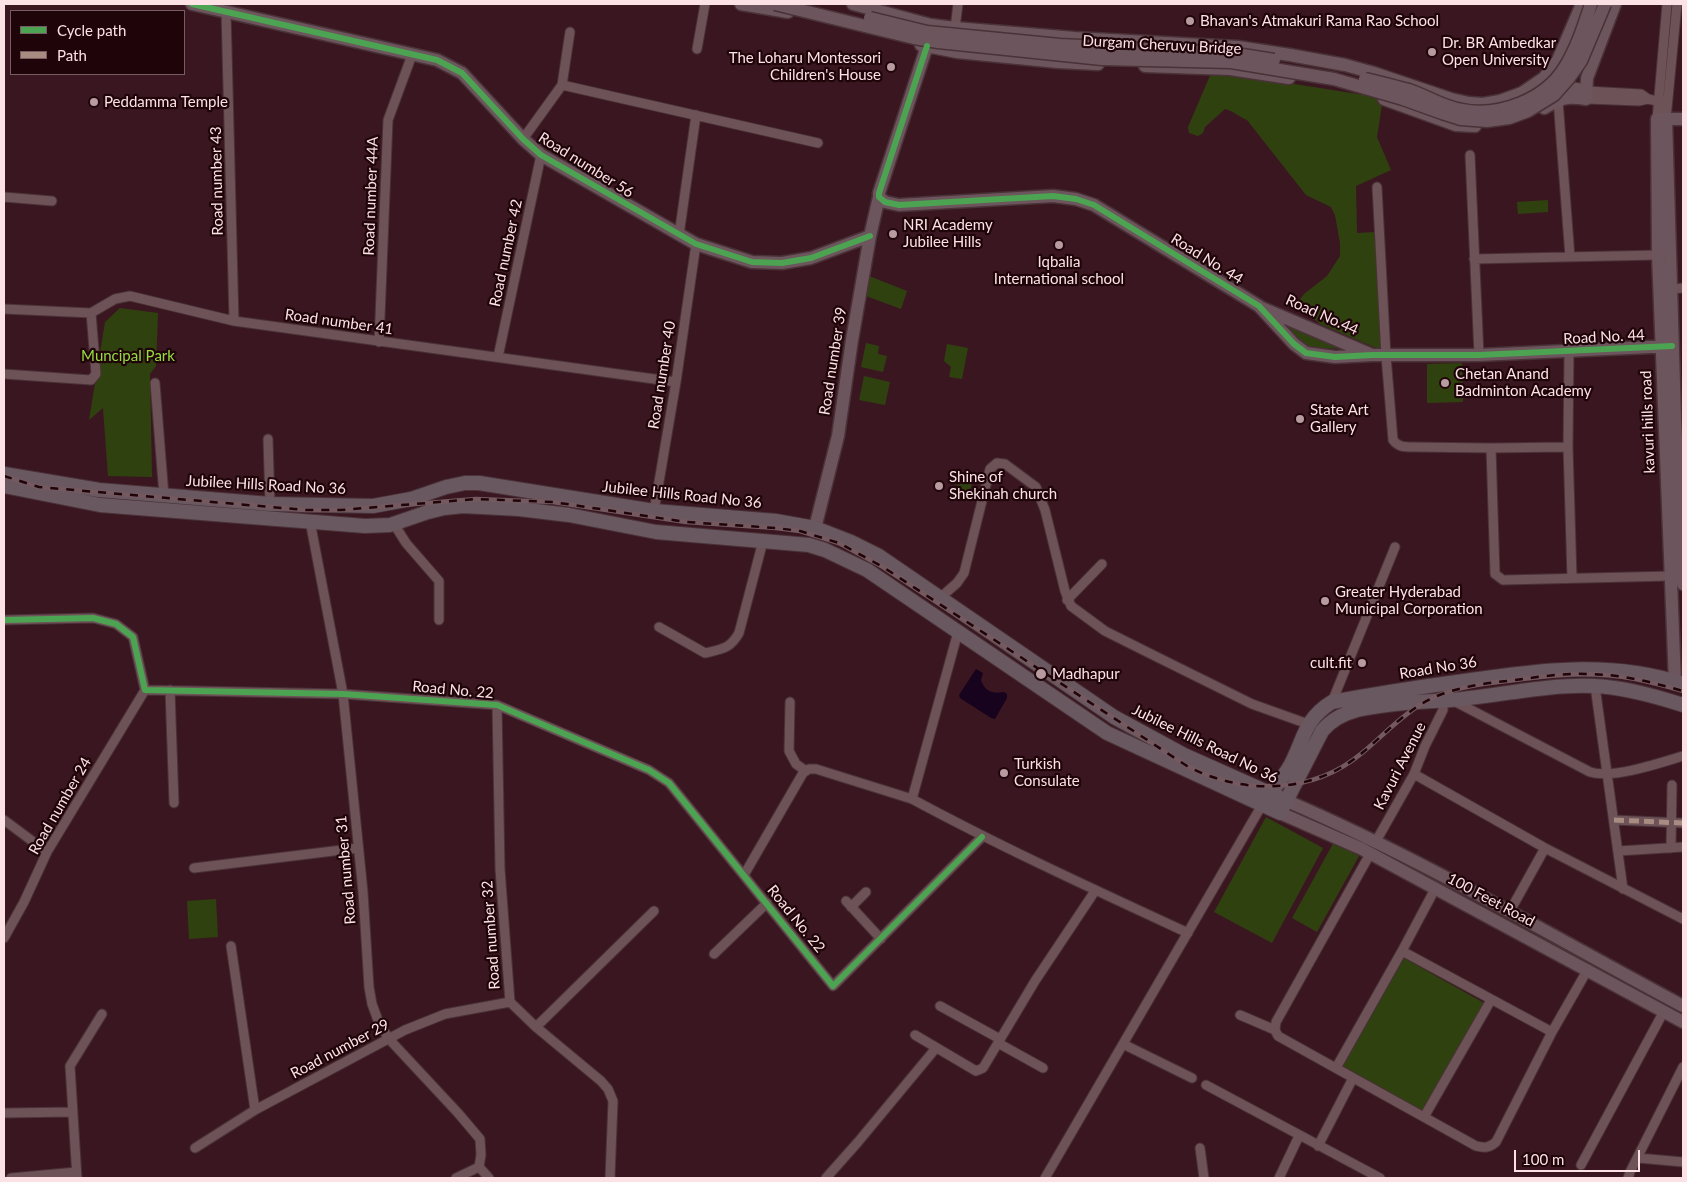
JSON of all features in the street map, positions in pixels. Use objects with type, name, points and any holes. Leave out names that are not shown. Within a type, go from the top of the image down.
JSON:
[{"type":"main road","name":"Road number 56","points":[[192,4],[437,60],[462,73],[523,139],[541,155],[696,244],[752,262],[782,263],[811,258],[870,236]]},
{"type":"main road","points":[[741,4],[796,13],[957,52],[1058,62],[1230,69],[1322,82],[1356,90],[1456,125],[1494,126],[1521,119],[1558,100],[1586,95]]},
{"type":"main road","name":"Durgam Cheruvu Bridge","points":[[775,4],[914,38],[938,42],[1102,59],[1231,62],[1334,79],[1403,99],[1442,114],[1461,119],[1487,121],[1518,115],[1554,95],[1581,61],[1605,4]]},
{"type":"main road","name":"Durgam Cheruvu Bridge","points":[[814,4],[927,32],[1060,45],[1230,53],[1327,70],[1409,90],[1462,110],[1488,112],[1505,109],[1536,95],[1548,86],[1565,67],[1591,4]]},
{"type":"main road","points":[[853,4],[931,24],[956,28],[1075,38],[1238,47],[1290,55],[1367,71],[1451,99],[1484,104],[1500,101],[1522,93],[1544,78],[1558,60],[1582,4]]},
{"type":"main road","points":[[1586,95],[1587,78],[1615,4]]},
{"type":"main road","points":[[1058,62],[1075,38]]},
{"type":"main road","points":[[879,197],[927,46]]},
{"type":"main road","points":[[1532,87],[1571,88],[1586,95]]},
{"type":"main road","points":[[1662,119],[1683,119]]},
{"type":"main road","name":"kavuri hills road","points":[[1662,119],[1658,255],[1667,346],[1679,418],[1683,584]]},
{"type":"main road","name":"kavuri hills road","points":[[1662,119],[1677,289],[1667,346],[1671,576],[1679,654],[1679,683]]},
{"type":"main road","name":"Road No. 44","points":[[879,197],[885,202],[899,205],[1053,196],[1076,198],[1094,205],[1259,306],[1294,344],[1306,353],[1334,357],[1479,355],[1667,346]]},
{"type":"main road","name":"Road number 39","points":[[815,528],[838,436],[852,340],[870,236],[879,197]]},
{"type":"main road","name":"Road No.44","points":[[1259,306],[1372,355]]},
{"type":"main road","name":"Jubilee Hills Road No 36","points":[[4,474],[99,490],[164,496],[270,504],[372,506],[411,499],[446,487],[465,483],[480,483],[654,511],[776,521],[815,528],[851,542],[879,556],[1114,717],[1266,800]]},
{"type":"main road","name":"Jubilee Hills Road No 36","points":[[4,486],[100,506],[310,520],[364,526],[394,524],[444,508],[463,506],[519,509],[569,515],[656,532],[809,545],[846,559],[867,570],[1107,733],[1283,807]]},
{"type":"main road","points":[[198,514],[200,498]]},
{"type":"main road","points":[[746,540],[749,519]]},
{"type":"main road","name":"Road No 36","points":[[1332,702],[1438,684],[1569,668],[1638,673],[1679,683]]},
{"type":"main road","points":[[1546,670],[1546,689]]},
{"type":"main road","name":"Road No 36","points":[[1283,807],[1322,731],[1339,716],[1356,710],[1399,703],[1595,686],[1636,692],[1683,705]]},
{"type":"main road","points":[[1266,800],[1291,764],[1308,724],[1317,713],[1332,702]]},
{"type":"main road","name":"100 Feet Road","points":[[1283,807],[1335,822],[1435,889],[1588,969],[1683,1022]]},
{"type":"main road","name":"100 Feet Road","points":[[1373,848],[1510,911],[1683,1006]]},
{"type":"main road","points":[[1609,981],[1615,969]]},
{"type":"street","points":[[697,49],[705,4]]},
{"type":"street","points":[[956,28],[958,4]]},
{"type":"street","points":[[1662,102],[1667,4]]},
{"type":"street","points":[[1662,102],[1677,4]]},
{"type":"street","name":"Road number 43","points":[[226,11],[234,321]]},
{"type":"street","points":[[523,139],[562,85],[570,32]]},
{"type":"street","name":"Road number 44A","points":[[380,342],[388,120],[412,55]]},
{"type":"street","points":[[562,85],[818,143]]},
{"type":"street","points":[[1586,95],[1639,102],[1648,99],[1662,102]]},
{"type":"street","points":[[1558,100],[1570,257]]},
{"type":"street","name":"kavuri hills road","points":[[1662,102],[1662,119]]},
{"type":"street","points":[[679,235],[696,115]]},
{"type":"street","name":"Road number 42","points":[[498,358],[541,155]]},
{"type":"street","points":[[1470,155],[1479,355]]},
{"type":"street","points":[[1377,187],[1386,356],[1393,440],[1401,446],[1568,447]]},
{"type":"street","points":[[4,197],[52,200]]},
{"type":"street","name":"Road number 40","points":[[654,511],[676,382],[696,244]]},
{"type":"street","points":[[1474,259],[1658,255]]},
{"type":"street","name":"Road number 41","points":[[91,313],[116,299],[130,296],[234,321],[676,382]]},
{"type":"street","points":[[4,309],[91,313],[96,374],[91,380],[4,374]]},
{"type":"street","points":[[1569,352],[1568,447],[1572,578]]},
{"type":"street","points":[[155,383],[164,496]]},
{"type":"street","points":[[268,439],[270,504]]},
{"type":"street","points":[[1491,448],[1495,574],[1503,580],[1671,576]]},
{"type":"street","points":[[941,597],[958,583],[964,574],[990,469],[994,465],[1005,464],[1036,487],[1045,510],[1067,600],[1071,606],[1105,631],[1252,704],[1308,724]]},
{"type":"street","name":"Road number 31","points":[[310,520],[343,694],[372,1004],[379,1023],[389,1039],[480,1139],[481,1155],[479,1167]]},
{"type":"street","points":[[394,524],[406,543],[438,581],[439,620]]},
{"type":"street","points":[[659,626],[705,653],[725,648],[734,642],[763,541]]},
{"type":"street","points":[[1332,702],[1395,547]]},
{"type":"street","points":[[1067,600],[1102,564]]},
{"type":"street","points":[[4,620],[93,618],[116,624],[133,637],[145,690]]},
{"type":"street","points":[[912,799],[958,632]]},
{"type":"street","points":[[1595,686],[1623,889]]},
{"type":"street","name":"Road No. 22","points":[[145,690],[343,694],[497,705],[659,775],[669,783],[833,986],[881,939]]},
{"type":"street","name":"Road number 24","points":[[4,938],[48,852],[145,690]]},
{"type":"street","points":[[170,690],[174,803]]},
{"type":"street","points":[[1447,700],[1597,774],[1648,767],[1683,756]]},
{"type":"street","name":"Kavuri Avenue","points":[[1275,1030],[1276,1022],[1414,774],[1447,700]]},
{"type":"street","points":[[790,702],[790,751],[796,764],[806,771]]},
{"type":"street","name":"Road number 32","points":[[497,705],[500,870],[510,1002],[608,1089],[612,1101],[610,1178]]},
{"type":"street","points":[[744,875],[803,773],[816,769],[912,799],[982,837],[1188,933]]},
{"type":"street","points":[[1414,774],[1544,848],[1683,919]]},
{"type":"street","points":[[1672,785],[1672,848]]},
{"type":"street","points":[[1046,1178],[1266,800]]},
{"type":"street","points":[[4,820],[48,852]]},
{"type":"street","points":[[1614,820],[1683,823]]},
{"type":"street","points":[[866,892],[849,904],[881,939],[982,837]]},
{"type":"street","points":[[1618,851],[1683,847]]},
{"type":"street","points":[[194,868],[358,848]]},
{"type":"street","points":[[1510,911],[1544,848]]},
{"type":"street","points":[[1336,1068],[1435,889]]},
{"type":"street","points":[[915,1035],[976,1071],[983,1068],[1035,981],[1095,891]]},
{"type":"street","points":[[714,954],[767,903]]},
{"type":"street","points":[[536,1027],[607,955],[654,911]]},
{"type":"street","points":[[230,946],[255,1110]]},
{"type":"street","points":[[1402,951],[1552,1032]]},
{"type":"street","points":[[1240,1015],[1275,1030],[1278,1036],[1476,1146],[1484,1148],[1490,1147],[1496,1142],[1552,1032],[1588,969]]},
{"type":"street","points":[[1424,1117],[1491,1000]]},
{"type":"street","name":"Road number 29","points":[[195,1148],[255,1110],[428,1019],[510,1002]]},
{"type":"street","points":[[940,1006],[1043,1068]]},
{"type":"street","points":[[1581,1165],[1664,1011]]},
{"type":"street","points":[[12,1178],[76,1175],[70,1066],[102,1014]]},
{"type":"street","points":[[1123,1044],[1192,1078]]},
{"type":"street","points":[[826,1178],[936,1048]]},
{"type":"street","points":[[1628,1178],[1683,1067]]},
{"type":"street","points":[[1318,1146],[1353,1078]]},
{"type":"street","points":[[1206,1085],[1380,1178]]},
{"type":"street","points":[[4,1113],[73,1112]]},
{"type":"street","points":[[1278,1178],[1299,1136]]},
{"type":"street","points":[[1200,1148],[1204,1178]]},
{"type":"street","points":[[1638,1158],[1683,1162]]},
{"type":"street","points":[[456,1178],[479,1167],[489,1178]]},
{"type":"green space","points":[[1212,71],[1383,98],[1377,137],[1391,170],[1356,186],[1357,233],[1376,232],[1381,350],[1320,324],[1300,306],[1299,301],[1304,294],[1327,276],[1340,256],[1340,243],[1335,215],[1331,207],[1306,195],[1247,120],[1231,111],[1225,109],[1198,136],[1189,133],[1188,127]]},
{"type":"green space","points":[[1548,200],[1548,212],[1518,214],[1517,202]]},
{"type":"green space","points":[[869,276],[907,291],[901,309],[866,296]]},
{"type":"green space","name":"Muncipal Park","points":[[120,308],[158,313],[156,366],[150,374],[152,477],[108,476],[103,408],[89,420],[105,322]]},
{"type":"green space","points":[[1280,319],[1349,349],[1313,348],[1308,346]]},
{"type":"green space","points":[[866,343],[879,346],[878,354],[887,356],[883,372],[861,367]]},
{"type":"green space","points":[[947,344],[968,348],[962,379],[949,377],[951,367],[944,361]]},
{"type":"green space","name":"Chetan Anand Badminton Academy","points":[[1462,363],[1463,402],[1427,403],[1427,364]]},
{"type":"green space","points":[[864,376],[890,382],[885,405],[859,400]]},
{"type":"green space","points":[[960,478],[972,484],[967,498],[954,493]]},
{"type":"green space","points":[[1266,817],[1323,848],[1272,943],[1214,912]]},
{"type":"green space","points":[[1334,842],[1359,856],[1317,932],[1292,918]]},
{"type":"green space","points":[[216,899],[218,937],[189,939],[187,901]]},
{"type":"green space","points":[[1404,958],[1484,1003],[1423,1111],[1343,1066]]},
{"type":"shaded area","points":[[976,669],[983,673],[981,680],[987,690],[1007,694],[1007,698],[995,719],[960,698],[959,695]]},
{"type":"railway","points":[[4,476],[39,487],[306,510],[341,510],[476,499],[553,502],[686,522],[800,531],[839,543],[883,567],[1187,766],[1231,782],[1253,786],[1299,783],[1321,777],[1342,767],[1362,753],[1416,707],[1437,696],[1466,687],[1559,675],[1599,674],[1623,677],[1683,691]]},
{"type":"marked path","points":[[1614,820],[1683,823]]},
{"type":"cycle path","points":[[192,4],[437,60],[462,73],[523,139],[541,155],[696,244],[752,262],[782,263],[811,258],[870,236]]},
{"type":"cycle path","points":[[927,46],[879,193],[879,197],[885,202],[899,205],[1053,196],[1076,199],[1094,205],[1259,306],[1294,344],[1306,353],[1335,357],[1479,355],[1672,346]]},
{"type":"cycle path","points":[[4,620],[93,618],[116,624],[133,637],[145,690],[343,694],[497,705],[649,770],[669,783],[833,986],[982,837]]},
{"type":"place","name":"Bhavan's Atmakuri Rama Rao School","points":[[1190,21]]},
{"type":"place","name":"Dr. BR Ambedkar Open University","points":[[1432,52]]},
{"type":"place","name":"The Loharu Montessori Children's House","points":[[891,67]]},
{"type":"place","name":"Peddamma Temple","points":[[94,102]]},
{"type":"place","name":"NRI Academy Jubilee Hills","points":[[893,234]]},
{"type":"place","name":"Iqbalia International school","points":[[1059,245]]},
{"type":"place","name":"Chetan Anand Badminton Academy","points":[[1445,383]]},
{"type":"place","name":"State Art Gallery","points":[[1300,419]]},
{"type":"place","name":"Shine of Shekinah church","points":[[939,486]]},
{"type":"place","name":"Greater Hyderabad Municipal Corporation","points":[[1325,601]]},
{"type":"place","name":"cult.fit","points":[[1362,663]]},
{"type":"place","name":"Madhapur","points":[[1041,674]]},
{"type":"place","name":"Turkish Consulate","points":[[1004,773]]}]
